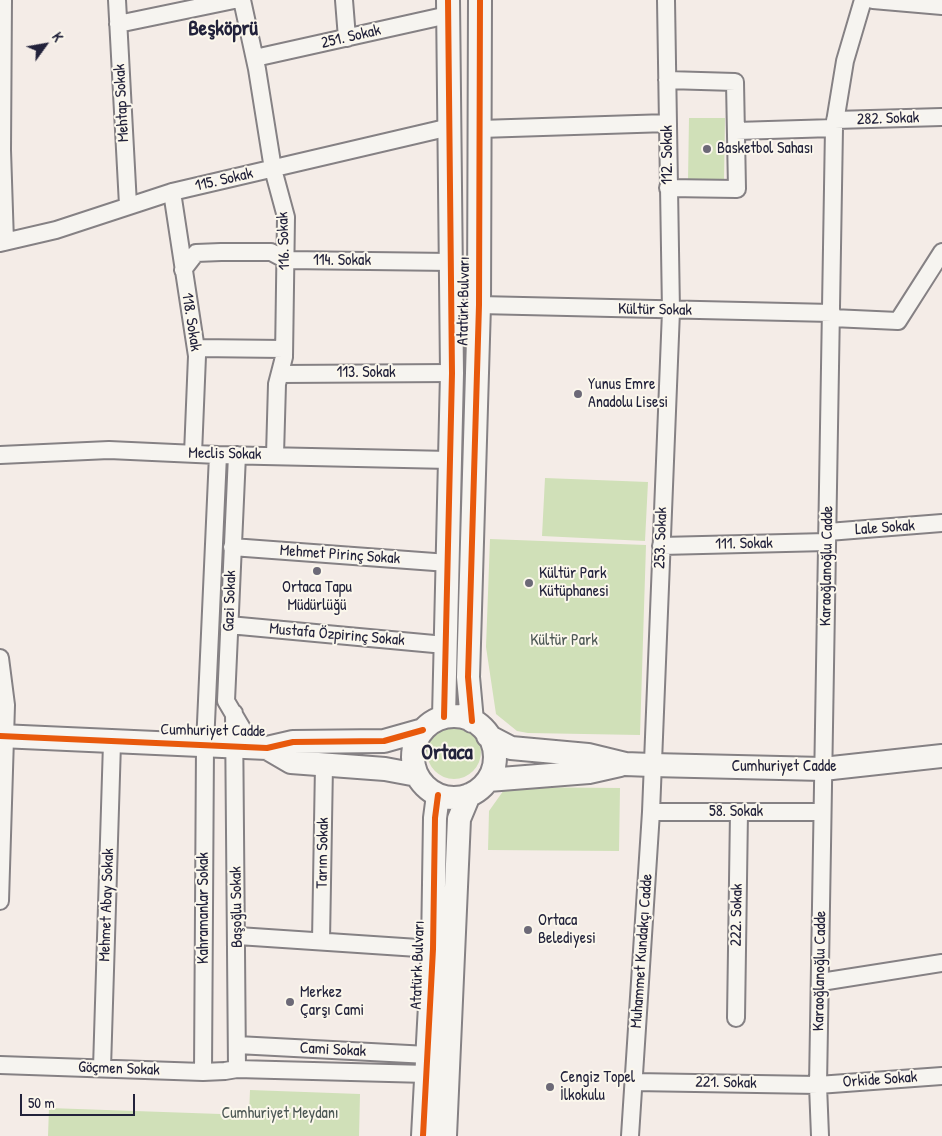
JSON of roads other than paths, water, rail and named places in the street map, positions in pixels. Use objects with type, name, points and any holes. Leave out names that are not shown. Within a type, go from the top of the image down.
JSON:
[{"type":"main road","name":"Atatürk Bulvarı","points":[[480,0],[479,305],[468,677],[480,728]]},
{"type":"main road","name":"Atatürk Bulvarı","points":[[444,717],[452,373],[448,7]]},
{"type":"main road","points":[[444,717],[463,718],[480,728],[494,758],[488,780],[469,795],[459,798],[438,795],[422,783],[417,775],[413,755],[415,745],[423,730],[429,724],[444,717]]},
{"type":"main road","name":"Cumhuriyet Cadde","points":[[480,728],[511,748],[588,755],[625,764],[823,769],[942,756]]},
{"type":"main road","name":"Cumhuriyet Cadde","points":[[3,736],[112,743],[234,745],[267,748],[294,742],[384,741],[423,730]]},
{"type":"main road","name":"Cumhuriyet Cadde","points":[[267,748],[291,762],[385,769],[417,775]]},
{"type":"main road","name":"Cumhuriyet Cadde","points":[[488,780],[589,772],[625,764]]},
{"type":"main road","name":"Atatürk Bulvarı","points":[[423,1136],[433,949],[435,818],[438,795]]},
{"type":"main road","points":[[445,1136],[459,819],[469,795]]},
{"type":"street","points":[[3,0],[3,243]]},
{"type":"street","name":"Mehtap Sokak","points":[[117,0],[128,205]]},
{"type":"street","points":[[118,24],[234,0]]},
{"type":"street","name":"116. Sokak","points":[[242,0],[255,58],[273,168],[286,218],[284,349],[277,384],[275,455]]},
{"type":"street","points":[[344,0],[347,38]]},
{"type":"street","name":"112. Sokak","points":[[666,0],[671,311]]},
{"type":"street","name":"Karaoğlanoğlu Cadde","points":[[820,1136],[818,1085],[822,812],[835,124],[845,61],[863,0]]},
{"type":"street","points":[[873,0],[942,6]]},
{"type":"street","name":"251. Sokak","points":[[255,58],[347,38],[448,7]]},
{"type":"street","points":[[668,80],[735,82],[737,189],[668,188]]},
{"type":"street","name":"282. Sokak","points":[[736,130],[942,117]]},
{"type":"street","points":[[480,129],[668,123]]},
{"type":"street","name":"115. Sokak","points":[[3,243],[56,230],[172,192],[450,127]]},
{"type":"street","name":"118. Sokak","points":[[172,192],[196,348],[193,454]]},
{"type":"street","name":"114. Sokak","points":[[183,270],[196,252],[271,252],[286,260],[452,262]]},
{"type":"street","name":"Kültür Sokak","points":[[479,305],[832,316],[898,321],[942,252]]},
{"type":"street","name":"253. Sokak","points":[[652,765],[671,311]]},
{"type":"street","points":[[196,348],[284,349]]},
{"type":"street","name":"113. Sokak","points":[[280,374],[452,373]]},
{"type":"street","name":"Meclis Sokak","points":[[0,455],[108,450],[218,455],[450,460]]},
{"type":"street","name":"Gazi Sokak","points":[[205,745],[218,455]]},
{"type":"street","name":"Gazi Sokak","points":[[234,745],[234,713],[226,701],[237,455]]},
{"type":"street","name":"Lale Sokak","points":[[828,537],[942,524]]},
{"type":"street","name":"111. Sokak","points":[[661,546],[828,537]]},
{"type":"street","name":"Mehmet Pirinç Sokak","points":[[232,547],[448,563]]},
{"type":"street","name":"Mustafa Özpirinç Sokak","points":[[229,625],[445,645]]},
{"type":"street","points":[[0,658],[6,705],[3,736],[0,901]]},
{"type":"street","points":[[234,713],[246,735],[267,748]]},
{"type":"street","name":"Mehmet Abay Sokak","points":[[102,1068],[112,743]]},
{"type":"street","name":"Kahramanlar Sokak","points":[[203,1072],[205,745]]},
{"type":"street","name":"Başoğlu Sokak","points":[[234,745],[238,936],[237,1069]]},
{"type":"street","name":"Tarım Sokak","points":[[321,941],[324,765]]},
{"type":"street","name":"Muhammet Kundakçı Cadde","points":[[630,1136],[651,812],[652,765]]},
{"type":"street","name":"58. Sokak","points":[[651,812],[822,812]]},
{"type":"street","name":"222. Sokak","points":[[736,1018],[739,812]]},
{"type":"street","points":[[238,936],[433,949]]},
{"type":"street","points":[[821,982],[942,963]]},
{"type":"street","name":"Cami Sokak","points":[[237,1045],[365,1051],[427,1065]]},
{"type":"street","points":[[365,1051],[365,1072]]},
{"type":"street","name":"Göçmen Sokak","points":[[0,1065],[203,1072],[225,1072],[237,1069]]},
{"type":"street","name":"Cami Sokak","points":[[237,1069],[365,1072],[427,1065]]},
{"type":"street","name":"Orkide Sokak","points":[[818,1085],[942,1076]]},
{"type":"street","name":"221. Sokak","points":[[634,1082],[818,1085]]},
{"type":"place","name":"Basketbol Sahası","points":[[707,149]]},
{"type":"place","name":"Yunus Emre Anadolu Lisesi","points":[[578,394]]},
{"type":"place","name":"Ortaca Tapu Müdürlüğü","points":[[317,571]]},
{"type":"place","name":"Kültür Park Kütüphanesi","points":[[529,583]]},
{"type":"place","name":"Ortaca Belediyesi","points":[[528,930]]},
{"type":"place","name":"Merkez Çarşı Cami","points":[[290,1002]]},
{"type":"place","name":"Cengiz Topel İlkokulu","points":[[550,1087]]},
{"type":"district","name":"Beşköprü","points":[[223,29]]},
{"type":"district","name":"Ortaca","points":[[447,753]]},
{"type":"park label","name":"Kültür Park","points":[[564,641]]},
{"type":"park label","name":"Cumhuriyet Meydanı","points":[[280,1114]]}]
